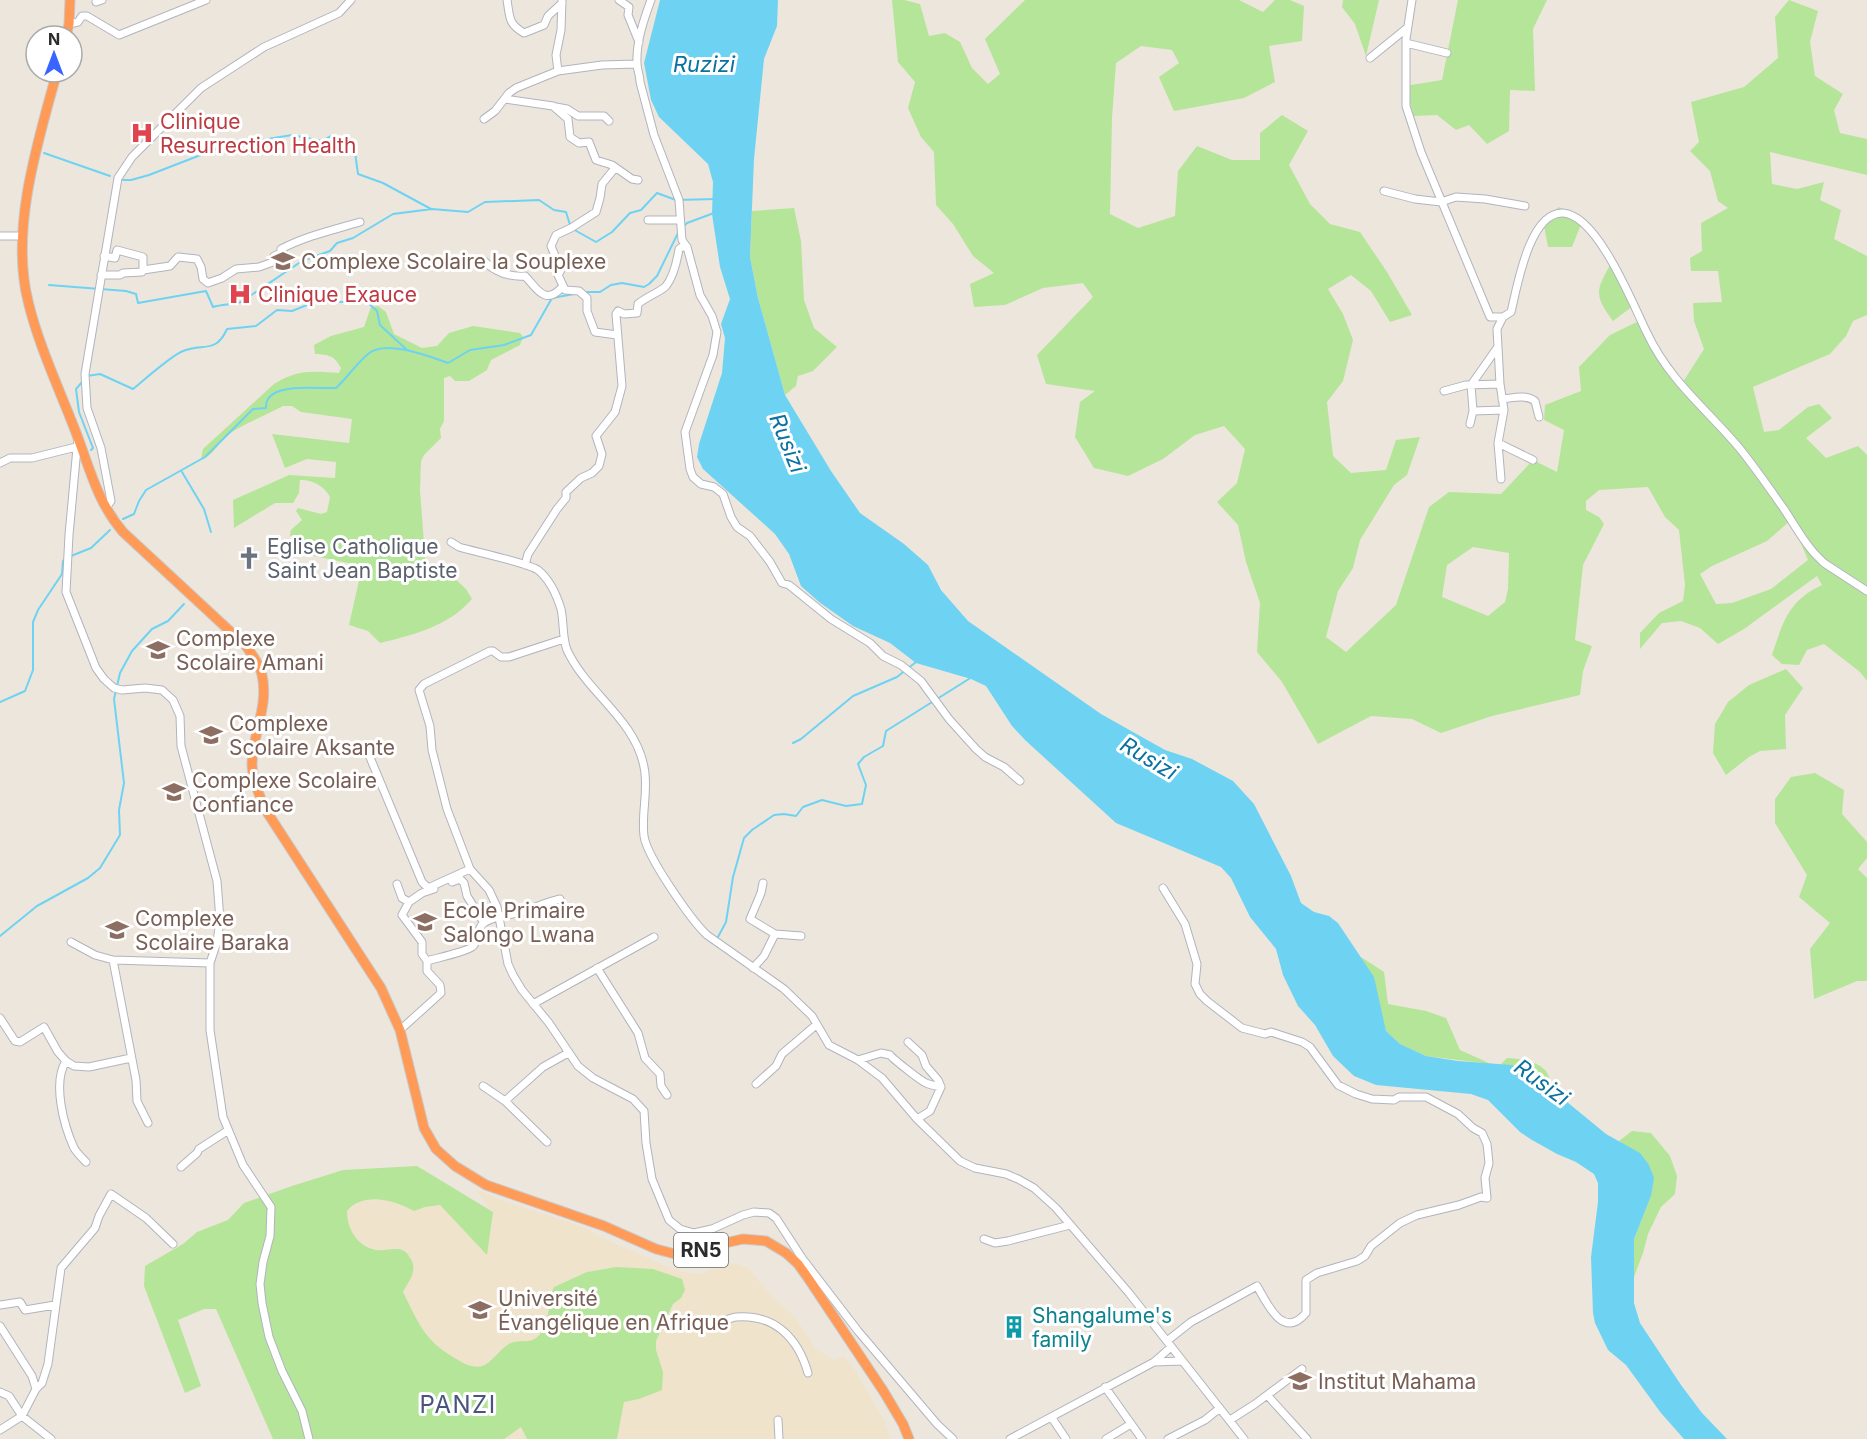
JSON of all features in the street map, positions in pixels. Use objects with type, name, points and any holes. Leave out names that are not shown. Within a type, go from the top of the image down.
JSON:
[{"type":"highway","points":[[69,24],[70,0]]},
{"type":"highway","name":"RN5","points":[[54,84],[26,198],[23,236],[22,271],[27,300],[39,338],[78,436],[93,483],[106,508],[123,532],[246,646],[257,662],[262,674],[263,707],[256,729],[252,765],[255,781],[265,808],[381,988],[400,1030],[424,1128],[436,1149],[464,1173],[486,1185],[604,1226],[666,1252],[675,1254],[694,1251],[743,1239],[766,1241],[777,1246],[798,1264],[808,1278],[884,1392],[909,1439]]},
{"type":"street","points":[[69,24],[78,22],[82,16],[87,16],[119,35],[206,0]]},
{"type":"street","points":[[106,508],[111,501],[101,448],[87,408],[85,374],[118,178],[140,148],[201,88],[264,47],[339,13],[351,0]]},
{"type":"street","points":[[507,0],[513,27],[524,33],[544,25],[548,16],[562,1]]},
{"type":"street","points":[[620,0],[628,7],[628,15],[639,43]]},
{"type":"street","points":[[651,0],[639,43],[636,64],[654,135],[680,200],[681,235],[687,247],[700,295],[712,316],[717,332],[713,355],[685,432],[688,461],[693,477],[701,484],[714,487],[723,494],[737,527],[750,536],[770,562],[782,583],[789,585],[851,633],[870,643],[883,656],[901,665],[921,681],[976,749],[985,757],[1004,767],[1020,781]]},
{"type":"street","points":[[1412,0],[1406,43],[1406,106],[1421,152],[1490,317],[1503,317]]},
{"type":"street","points":[[558,71],[556,55],[561,30],[562,1]]},
{"type":"street","points":[[1370,58],[1407,28]]},
{"type":"street","points":[[1406,43],[1447,53]]},
{"type":"street","points":[[484,119],[495,111],[516,88],[558,71],[602,64],[636,64]]},
{"type":"street","points":[[505,99],[567,109],[578,116],[604,116],[609,121]]},
{"type":"street","points":[[553,106],[568,120],[570,136],[579,143],[589,142],[596,160],[612,165],[632,179],[638,180]]},
{"type":"street","points":[[615,168],[602,184],[596,212],[555,235],[551,246],[561,270],[558,275],[562,287],[565,290],[579,291],[586,297],[586,311],[595,332],[617,335]]},
{"type":"street","points":[[1384,191],[1415,199],[1442,202],[1455,197],[1485,199],[1525,206]]},
{"type":"street","points":[[1501,479],[1498,443],[1504,410],[1497,329],[1503,317],[1510,312],[1524,262],[1536,231],[1547,219],[1556,215],[1571,215],[1593,232],[1608,253],[1647,334],[1673,377],[1742,452],[1815,554],[1824,563],[1867,591]]},
{"type":"street","points":[[648,220],[680,223]]},
{"type":"street","points":[[101,275],[120,275],[170,266],[178,257],[197,259],[203,279],[208,283],[236,269],[259,267],[273,262],[274,256],[283,252],[281,249],[290,245],[360,222]]},
{"type":"street","points":[[0,236],[23,236]]},
{"type":"street","points":[[525,565],[528,554],[566,498],[566,492],[599,466],[602,454],[596,436],[615,412],[622,386],[616,314],[618,311],[624,314],[637,313],[638,304],[666,286],[674,271],[680,249],[687,247]]},
{"type":"street","points":[[104,256],[115,258],[117,250],[142,256],[142,270]]},
{"type":"street","points":[[484,261],[492,268],[504,273],[516,277],[525,276],[532,287],[543,295],[550,295],[562,287]]},
{"type":"street","points":[[1470,424],[1473,411],[1471,385],[1497,348]]},
{"type":"street","points":[[1444,391],[1460,386],[1500,384]]},
{"type":"street","points":[[1502,399],[1524,396],[1531,398],[1535,400],[1539,417]]},
{"type":"street","points":[[1473,411],[1504,410]]},
{"type":"street","points":[[78,436],[66,591],[96,668],[104,679],[118,689],[162,690],[178,708],[181,746],[217,881],[220,920],[217,942],[210,963],[210,1030],[215,1074],[227,1131],[243,1165],[272,1207],[270,1236],[260,1284],[262,1303],[269,1337],[282,1371],[302,1411],[309,1439]]},
{"type":"street","points":[[1498,443],[1533,460]]},
{"type":"street","points":[[0,463],[10,458],[32,458],[76,447]]},
{"type":"street","points":[[451,542],[459,547],[536,569],[545,577],[561,609],[564,639],[576,665],[621,720],[639,748],[645,767],[644,836],[654,860],[697,926],[784,989],[812,1016],[829,1045],[858,1060],[882,1078],[917,1119],[960,1161],[975,1168],[1006,1174],[1018,1179],[1034,1188],[1056,1208],[1129,1293],[1244,1439]]},
{"type":"street","points":[[564,639],[509,657],[501,657],[494,651],[490,651],[420,687],[419,690],[430,726],[432,750],[447,809],[470,869],[489,890],[497,908],[508,964],[518,984],[549,1023],[578,1066],[593,1078],[633,1099],[644,1111],[647,1154],[652,1179],[664,1210],[674,1225],[694,1233],[712,1229],[754,1212],[769,1213],[776,1218],[802,1258],[858,1331],[937,1424],[953,1439]]},
{"type":"street","points":[[369,755],[422,882],[428,888],[470,869]]},
{"type":"street","points":[[400,1030],[441,993],[440,985],[427,971],[427,961],[422,954],[422,942],[402,915],[409,902],[422,893],[460,879],[464,883],[467,896],[484,922]]},
{"type":"street","points":[[763,883],[750,919],[775,934],[801,936]]},
{"type":"street","points":[[397,884],[402,898],[409,902]]},
{"type":"street","points":[[1013,1438],[1154,1362],[1191,1322],[1257,1286],[1280,1321],[1291,1324],[1298,1322],[1306,1313],[1306,1280],[1317,1273],[1357,1262],[1365,1256],[1371,1246],[1400,1223],[1417,1215],[1460,1205],[1481,1197],[1487,1198],[1485,1178],[1489,1163],[1487,1144],[1482,1133],[1435,1100],[1426,1097],[1399,1097],[1394,1100],[1372,1099],[1356,1094],[1338,1085],[1310,1047],[1302,1042],[1272,1032],[1265,1034],[1242,1028],[1207,1001],[1195,984],[1197,964],[1185,924],[1163,888]]},
{"type":"street","points":[[427,961],[472,947],[477,940],[479,928],[484,922],[524,912],[536,905],[560,899]]},
{"type":"street","points":[[753,968],[764,956],[775,934]]},
{"type":"street","points":[[533,1004],[654,937]]},
{"type":"street","points":[[71,942],[95,955],[113,960],[210,963]]},
{"type":"street","points":[[113,960],[136,1080],[137,1101],[148,1123]]},
{"type":"street","points":[[597,968],[638,1033],[645,1058],[660,1074],[662,1086],[667,1095]]},
{"type":"street","points":[[0,1018],[15,1041],[20,1042],[44,1027],[58,1052],[66,1061],[75,1066],[89,1067],[131,1058]]},
{"type":"street","points":[[756,1084],[776,1066],[782,1054],[816,1025]]},
{"type":"street","points":[[908,1042],[922,1055],[926,1066],[941,1087],[930,1111],[917,1119]]},
{"type":"street","points":[[505,1101],[543,1068],[568,1053]]},
{"type":"street","points":[[858,1060],[881,1053],[890,1055],[894,1061],[903,1065],[924,1083],[941,1087]]},
{"type":"street","points":[[66,1061],[58,1086],[59,1097],[75,1149],[86,1162]]},
{"type":"street","points":[[483,1086],[505,1101],[547,1142]]},
{"type":"street","points":[[180,1167],[199,1149],[227,1131]]},
{"type":"street","points":[[0,1431],[22,1416],[36,1389],[42,1383],[48,1364],[55,1305],[63,1264],[95,1228],[111,1194],[146,1218],[173,1244]]},
{"type":"street","points":[[984,1239],[995,1243],[1070,1226]]},
{"type":"street","points":[[0,1305],[20,1302],[25,1310],[55,1305]]},
{"type":"street","points":[[690,1326],[713,1324],[736,1317],[766,1320],[786,1331],[808,1373]]},
{"type":"street","points":[[0,1326],[32,1376],[36,1389]]},
{"type":"street","points":[[1154,1362],[1182,1361]]},
{"type":"street","points":[[1230,1420],[1302,1369]]},
{"type":"street","points":[[1105,1387],[1142,1439]]},
{"type":"street","points":[[0,1392],[9,1396],[22,1416],[51,1439]]},
{"type":"street","points":[[1267,1395],[1307,1439]]},
{"type":"street","points":[[1168,1439],[1205,1420],[1220,1408]]},
{"type":"street","points":[[1052,1418],[1066,1439]]},
{"type":"street","points":[[778,1420],[779,1439]]},
{"type":"street","points":[[1106,1439],[1131,1424]]},
{"type":"shaded area","name":"Université Évangélique en Afrique","points":[[475,1189],[586,1228],[598,1236],[684,1272],[702,1274],[724,1263],[748,1268],[773,1297],[795,1317],[815,1348],[833,1360],[844,1357],[855,1370],[884,1420],[891,1439],[617,1439],[624,1402],[660,1391],[663,1372],[656,1350],[656,1341],[673,1304],[681,1298],[653,1269],[607,1268],[587,1272],[571,1281],[556,1285],[553,1289],[547,1323],[537,1338],[532,1341],[509,1344],[482,1366],[464,1364],[444,1352],[420,1327],[403,1292],[411,1277],[399,1249],[376,1250],[360,1242],[352,1234],[347,1223],[347,1211],[362,1201],[386,1200],[398,1202],[414,1211],[440,1205],[493,1213]]},
{"type":"shaded area","points":[[521,1426],[527,1439],[504,1439]]},
{"type":"green space","points":[[892,0],[920,4],[929,36],[945,33],[960,42],[972,68],[988,84],[1000,74],[985,39],[1025,0],[1239,0],[1263,12],[1275,0],[1290,0],[1304,6],[1302,41],[1269,46],[1275,82],[1244,98],[1174,111],[1159,77],[1179,63],[1172,50],[1141,46],[1116,63],[1112,118],[1110,214],[1138,228],[1175,216],[1178,171],[1197,146],[1232,160],[1260,160],[1260,133],[1282,115],[1308,131],[1289,165],[1310,204],[1330,224],[1360,232],[1412,315],[1390,322],[1371,291],[1351,275],[1328,289],[1343,314],[1353,340],[1343,381],[1327,402],[1333,456],[1351,473],[1386,470],[1396,440],[1420,437],[1407,475],[1394,485],[1360,540],[1353,568],[1338,591],[1326,637],[1346,652],[1396,605],[1429,507],[1449,492],[1501,494],[1533,460],[1557,472],[1564,430],[1544,420],[1545,405],[1581,391],[1579,367],[1610,335],[1641,320],[1681,385],[1704,349],[1694,321],[1693,303],[1722,302],[1718,271],[1691,271],[1690,258],[1702,251],[1701,223],[1728,208],[1718,201],[1710,171],[1690,151],[1699,142],[1691,102],[1744,87],[1778,58],[1775,17],[1789,0],[1818,11],[1810,42],[1815,76],[1843,94],[1834,110],[1840,133],[1867,139],[1867,175],[1770,152],[1772,184],[1797,189],[1824,182],[1820,200],[1841,210],[1834,239],[1867,256],[1867,315],[1853,321],[1846,336],[1830,354],[1753,387],[1764,432],[1779,430],[1808,407],[1819,404],[1832,418],[1806,438],[1826,458],[1858,446],[1867,455],[1867,681],[1860,672],[1824,644],[1807,650],[1799,665],[1782,664],[1772,655],[1784,623],[1794,605],[1822,585],[1817,576],[1744,629],[1718,644],[1700,628],[1681,621],[1662,623],[1640,649],[1640,633],[1659,613],[1683,601],[1685,585],[1679,530],[1665,517],[1648,487],[1599,490],[1586,501],[1586,510],[1599,517],[1604,524],[1583,565],[1575,640],[1592,646],[1583,671],[1580,695],[1492,716],[1441,733],[1412,719],[1371,716],[1318,744],[1282,682],[1257,652],[1260,603],[1246,562],[1238,525],[1217,502],[1237,483],[1245,449],[1224,426],[1195,435],[1163,459],[1128,476],[1094,468],[1075,437],[1080,402],[1095,391],[1046,384],[1037,355],[1093,297],[1083,283],[1043,288],[1005,305],[974,307],[970,284],[994,273],[973,256],[953,224],[936,205],[934,152],[921,137],[908,108],[915,82],[898,62]],"holes":[[[1791,520],[1808,560],[1771,589],[1732,603],[1716,604],[1700,574],[1712,566],[1767,541]],[[1473,547],[1509,553],[1508,589],[1505,602],[1488,616],[1442,597],[1447,565]]]},
{"type":"green space","points":[[1343,0],[1379,0],[1366,56],[1355,24],[1342,7]]},
{"type":"green space","points":[[1458,0],[1547,0],[1533,29],[1535,91],[1510,90],[1509,131],[1487,144],[1469,125],[1456,130],[1437,115],[1414,116],[1405,86],[1442,80]]},
{"type":"green space","points":[[1559,207],[1579,216],[1586,222],[1580,227],[1572,247],[1548,247],[1543,220]]},
{"type":"green space","points":[[794,208],[801,241],[804,300],[814,328],[837,347],[813,371],[798,376],[796,386],[785,395],[758,298],[750,257],[752,211]]},
{"type":"green space","points":[[1613,259],[1633,306],[1613,321],[1599,297],[1599,290]]},
{"type":"green space","points":[[378,306],[386,312],[394,334],[422,348],[437,346],[449,333],[473,326],[520,333],[523,337],[520,345],[491,360],[487,370],[469,381],[455,381],[450,376],[444,378],[444,421],[440,429],[441,438],[421,461],[420,491],[426,569],[438,577],[453,577],[466,589],[472,599],[453,616],[441,623],[418,633],[380,643],[368,631],[349,625],[360,576],[367,576],[369,571],[367,567],[314,556],[302,556],[290,535],[291,530],[302,520],[296,511],[298,508],[321,514],[327,512],[330,497],[321,487],[309,481],[300,480],[299,493],[293,503],[275,503],[234,528],[233,500],[289,475],[335,478],[336,462],[307,459],[285,468],[272,434],[349,443],[352,419],[301,412],[292,406],[283,406],[232,432],[201,460],[203,449],[274,384],[298,373],[339,373],[341,368],[336,360],[328,355],[315,354],[314,345],[331,336],[364,327],[371,307]]},
{"type":"green space","points":[[1786,669],[1803,688],[1785,715],[1786,749],[1760,751],[1726,775],[1713,753],[1715,724],[1728,702],[1749,685]]},
{"type":"green space","points":[[1815,773],[1844,790],[1842,814],[1867,842],[1867,858],[1858,869],[1867,878],[1867,981],[1857,981],[1814,999],[1810,949],[1830,923],[1799,897],[1807,875],[1775,823],[1775,799],[1791,777]]},
{"type":"green space","points":[[1361,957],[1384,972],[1388,1004],[1426,1011],[1446,1018],[1460,1050],[1491,1064],[1426,1056],[1400,1044],[1386,1031]]},
{"type":"green space","points":[[1507,1058],[1530,1062],[1543,1068],[1548,1074],[1550,1089],[1533,1074],[1501,1064]]},
{"type":"green space","points":[[1632,1131],[1651,1133],[1670,1156],[1677,1176],[1675,1194],[1661,1207],[1648,1234],[1634,1277],[1634,1239],[1651,1196],[1619,1141]]},
{"type":"green space","points":[[417,1166],[493,1212],[487,1255],[440,1205],[414,1211],[388,1201],[370,1199],[354,1205],[347,1211],[347,1218],[354,1236],[363,1245],[376,1250],[399,1249],[407,1253],[413,1263],[413,1269],[403,1292],[414,1314],[431,1340],[465,1364],[482,1366],[511,1343],[530,1341],[537,1337],[546,1323],[554,1287],[587,1272],[616,1267],[653,1269],[682,1279],[685,1290],[681,1298],[673,1304],[656,1341],[656,1350],[663,1372],[662,1390],[624,1402],[617,1439],[527,1439],[521,1427],[504,1439],[273,1439],[216,1309],[204,1309],[178,1320],[201,1386],[185,1393],[144,1286],[145,1266],[183,1244],[197,1232],[228,1220],[244,1203],[343,1170]]},
{"type":"water","name":"Ruzizi","points":[[660,0],[778,0],[777,26],[764,59],[754,159],[750,257],[758,298],[785,395],[831,471],[860,513],[904,544],[928,565],[941,590],[968,621],[1101,714],[1165,750],[1192,759],[1233,781],[1254,804],[1291,876],[1301,903],[1314,912],[1329,916],[1338,923],[1374,977],[1386,1031],[1400,1044],[1426,1056],[1512,1065],[1533,1074],[1606,1134],[1640,1153],[1649,1165],[1654,1178],[1651,1196],[1634,1239],[1634,1303],[1640,1323],[1702,1413],[1727,1439],[1684,1439],[1661,1413],[1626,1365],[1608,1350],[1595,1323],[1593,1313],[1591,1257],[1598,1202],[1598,1183],[1594,1174],[1520,1132],[1488,1100],[1471,1094],[1376,1085],[1354,1076],[1333,1056],[1315,1025],[1298,1006],[1283,975],[1276,949],[1250,917],[1231,878],[1221,867],[1116,823],[1025,740],[1012,726],[986,686],[971,679],[916,663],[890,643],[853,626],[819,602],[801,586],[789,554],[775,534],[703,469],[697,457],[699,444],[722,373],[725,338],[721,324],[730,299],[720,267],[712,214],[713,182],[708,164],[659,117],[651,100],[644,63]]},
{"type":"waterway","points":[[123,180],[149,175],[224,146],[292,135],[322,141],[333,135],[354,145],[358,174],[383,183],[431,209]]},
{"type":"waterway","points":[[44,153],[110,176]]},
{"type":"waterway","points":[[49,285],[126,291],[136,294],[138,303],[206,291],[213,307],[241,302],[302,261],[330,251],[337,243],[353,238],[393,214],[432,209],[468,212],[485,202],[539,200],[554,210],[566,212],[571,228],[596,242],[612,232],[630,213],[641,210],[657,193],[676,200],[716,199]]},
{"type":"waterway","points":[[684,226],[714,213]]},
{"type":"waterway","points":[[582,292],[600,292],[611,285],[622,283],[644,287],[649,284],[657,276],[678,233]]},
{"type":"waterway","points":[[123,519],[134,514],[146,490],[205,457],[253,409],[266,408],[267,400],[273,394],[289,389],[336,388],[368,354],[375,350],[396,348],[448,363],[470,350],[504,345],[531,335],[552,298],[574,294]]},
{"type":"waterway","points":[[87,376],[100,374],[133,389],[178,353],[214,345],[223,337],[227,329],[256,326],[277,310],[292,311],[312,303],[366,301],[377,311],[380,325],[407,350]]},
{"type":"waterway","points":[[83,381],[76,389],[79,412],[93,448],[91,450]]},
{"type":"waterway","points":[[182,472],[204,509],[211,532]]},
{"type":"waterway","points":[[71,556],[91,548],[110,530]]},
{"type":"waterway","points":[[0,702],[25,691],[33,670],[33,622],[38,610],[62,574],[63,561],[66,558]]},
{"type":"waterway","points":[[0,936],[37,906],[88,878],[100,868],[120,835],[119,810],[124,783],[114,699],[120,673],[132,651],[152,629],[168,621],[184,604]]},
{"type":"waterway","points":[[793,743],[853,696],[897,677],[916,662]]},
{"type":"waterway","points":[[718,937],[726,922],[733,877],[744,838],[774,815],[796,816],[803,807],[822,800],[846,806],[862,804],[866,785],[858,764],[864,757],[883,746],[886,731],[972,677]]},
{"type":"place","name":"Clinique Resurrection Health","points":[[142,133]]},
{"type":"place","name":"Complexe Scolaire la Souplexe","points":[[283,261]]},
{"type":"place","name":"Clinique Exauce","points":[[240,294]]},
{"type":"place","name":"Eglise Catholique Saint Jean Baptiste","points":[[249,558]]},
{"type":"place","name":"Complexe Scolaire Amani","points":[[158,650]]},
{"type":"place","name":"Complexe Scolaire Aksante","points":[[211,735]]},
{"type":"place","name":"Complexe Scolaire Confiance","points":[[174,792]]},
{"type":"place","name":"Ecole Primaire Salongo Lwana","points":[[425,922]]},
{"type":"place","name":"Complexe Scolaire Baraka","points":[[117,930]]},
{"type":"place","name":"Université Évangélique en Afrique","points":[[480,1310]]},
{"type":"place","name":"Shangalume's family","points":[[1014,1327]]},
{"type":"place","name":"Institut Mahama","points":[[1300,1381]]},
{"type":"district","name":"PANZI","points":[[458,1404]]},
{"type":"water label","name":"Rusizi","points":[[788,443]]},
{"type":"water label","name":"Rusizi","points":[[1149,758]]},
{"type":"water label","name":"Rusizi","points":[[1542,1082]]}]
